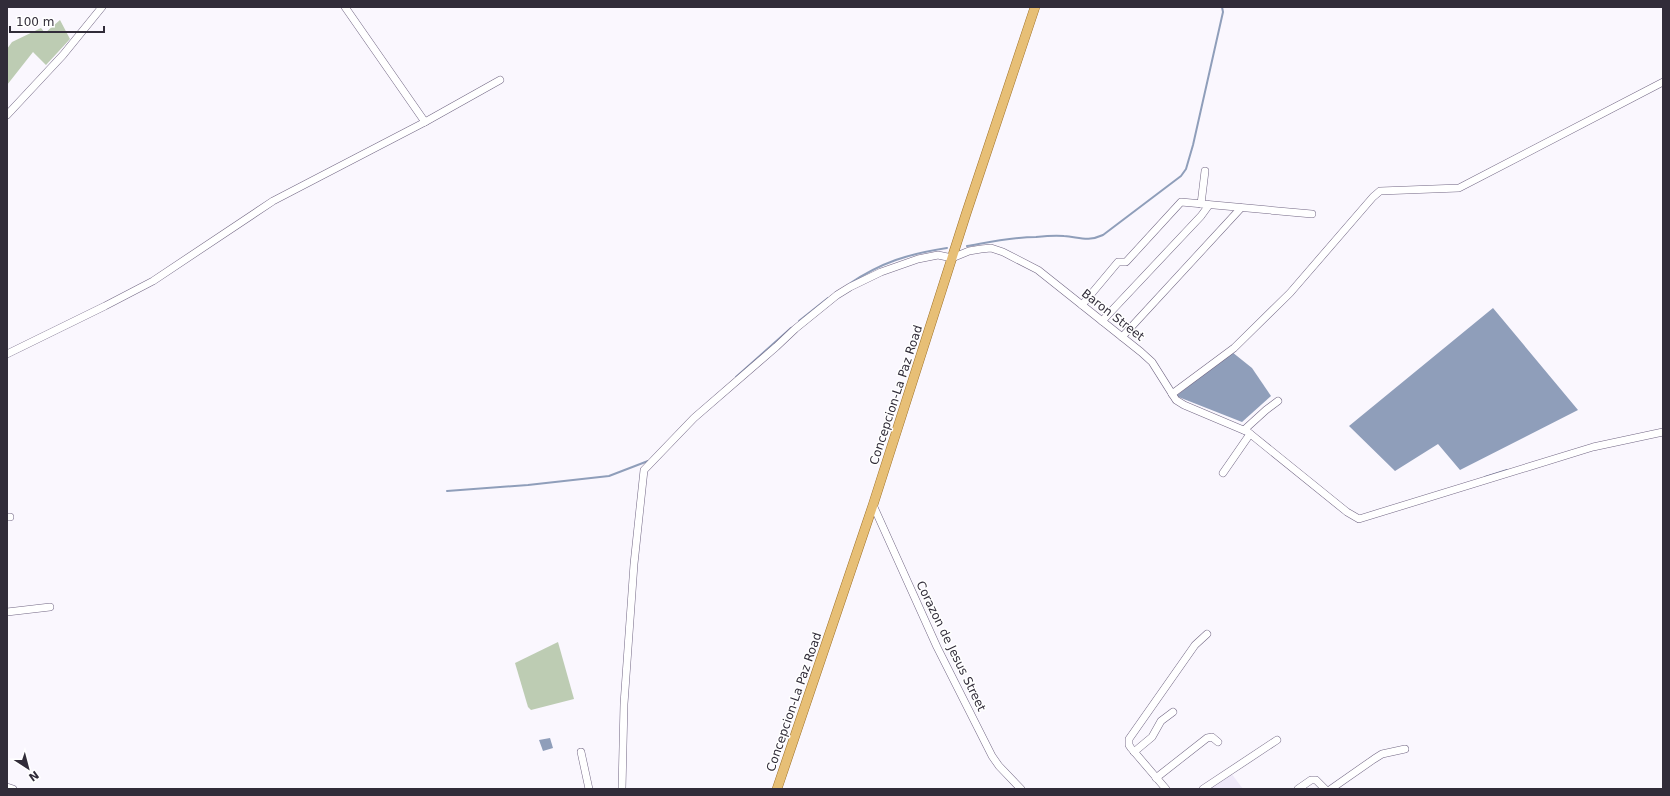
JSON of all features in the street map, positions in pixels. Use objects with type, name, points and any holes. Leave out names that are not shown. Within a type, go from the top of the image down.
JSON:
[{"type":"main road","name":"Concepcion-La Paz Road","points":[[777,789],[873,505],[952,258],[1035,7]]},
{"type":"street","points":[[7,115],[58,60],[102,7]]},
{"type":"street","points":[[345,7],[425,122]]},
{"type":"street","points":[[7,354],[153,281],[273,201],[425,122],[500,80]]},
{"type":"street","points":[[1172,394],[1234,348],[1290,293],[1373,197],[1380,191],[1458,188],[1663,82]]},
{"type":"street","points":[[1201,204],[1205,172]]},
{"type":"street","points":[[1082,305],[1118,262],[1126,262],[1181,202],[1312,214]]},
{"type":"street","points":[[1102,321],[1202,216],[1209,205]]},
{"type":"street","points":[[1122,337],[1241,208]]},
{"type":"street","name":"Baron Street","points":[[952,258],[969,251],[991,248],[1003,252],[1038,270],[1148,358],[1172,394],[1180,403],[1244,430],[1355,518],[1359,519],[1580,451],[1663,432]]},
{"type":"street","points":[[622,789],[625,689],[634,564],[644,470],[694,418],[795,329],[837,295],[881,272],[918,259],[938,255],[952,258]]},
{"type":"street","points":[[1244,430],[1278,401]]},
{"type":"street","points":[[1223,473],[1250,434]]},
{"type":"street","name":"Corazon de Jesus Street","points":[[873,505],[937,646],[992,756],[999,766],[1021,789]]},
{"type":"street","points":[[7,612],[50,607]]},
{"type":"street","points":[[1162,787],[1129,745],[1130,737],[1195,645],[1207,634]]},
{"type":"street","points":[[1134,752],[1152,737],[1160,721],[1173,712]]},
{"type":"street","points":[[1156,778],[1207,738],[1212,737],[1218,742]]},
{"type":"street","points":[[1203,789],[1277,740]]},
{"type":"street","points":[[1331,789],[1382,754],[1405,749]]},
{"type":"street","points":[[581,752],[589,789]]},
{"type":"street","points":[[1298,789],[1312,780],[1316,780],[1325,789]]},
{"type":"street","points":[[7,787],[13,789]]},
{"type":"shaded area","points":[[1231,773],[1243,789],[1206,789]]},
{"type":"green space","points":[[60,20],[70,39],[46,65],[33,52],[7,85],[7,49],[12,42],[41,28],[45,33]]},
{"type":"green space","points":[[558,642],[574,699],[531,710],[528,707],[515,663]]},
{"type":"water","points":[[1493,308],[1578,410],[1460,470],[1438,444],[1395,471],[1349,426]]},
{"type":"water","points":[[1232,352],[1252,368],[1271,396],[1242,422],[1176,396]]},
{"type":"water","points":[[550,738],[553,748],[543,751],[539,740]]},
{"type":"waterway","points":[[967,246],[1027,237],[1098,237],[1103,235],[1181,176],[1186,169],[1193,145],[1223,12],[1222,7]]},
{"type":"waterway","points":[[849,284],[861,276],[896,260],[920,253],[947,248]]},
{"type":"waterway","points":[[799,321],[828,298]]},
{"type":"waterway","points":[[736,377],[791,328]]},
{"type":"waterway","points":[[447,491],[528,485],[609,476],[648,461]]},
{"type":"waterway","points":[[1485,477],[1507,470]]}]
